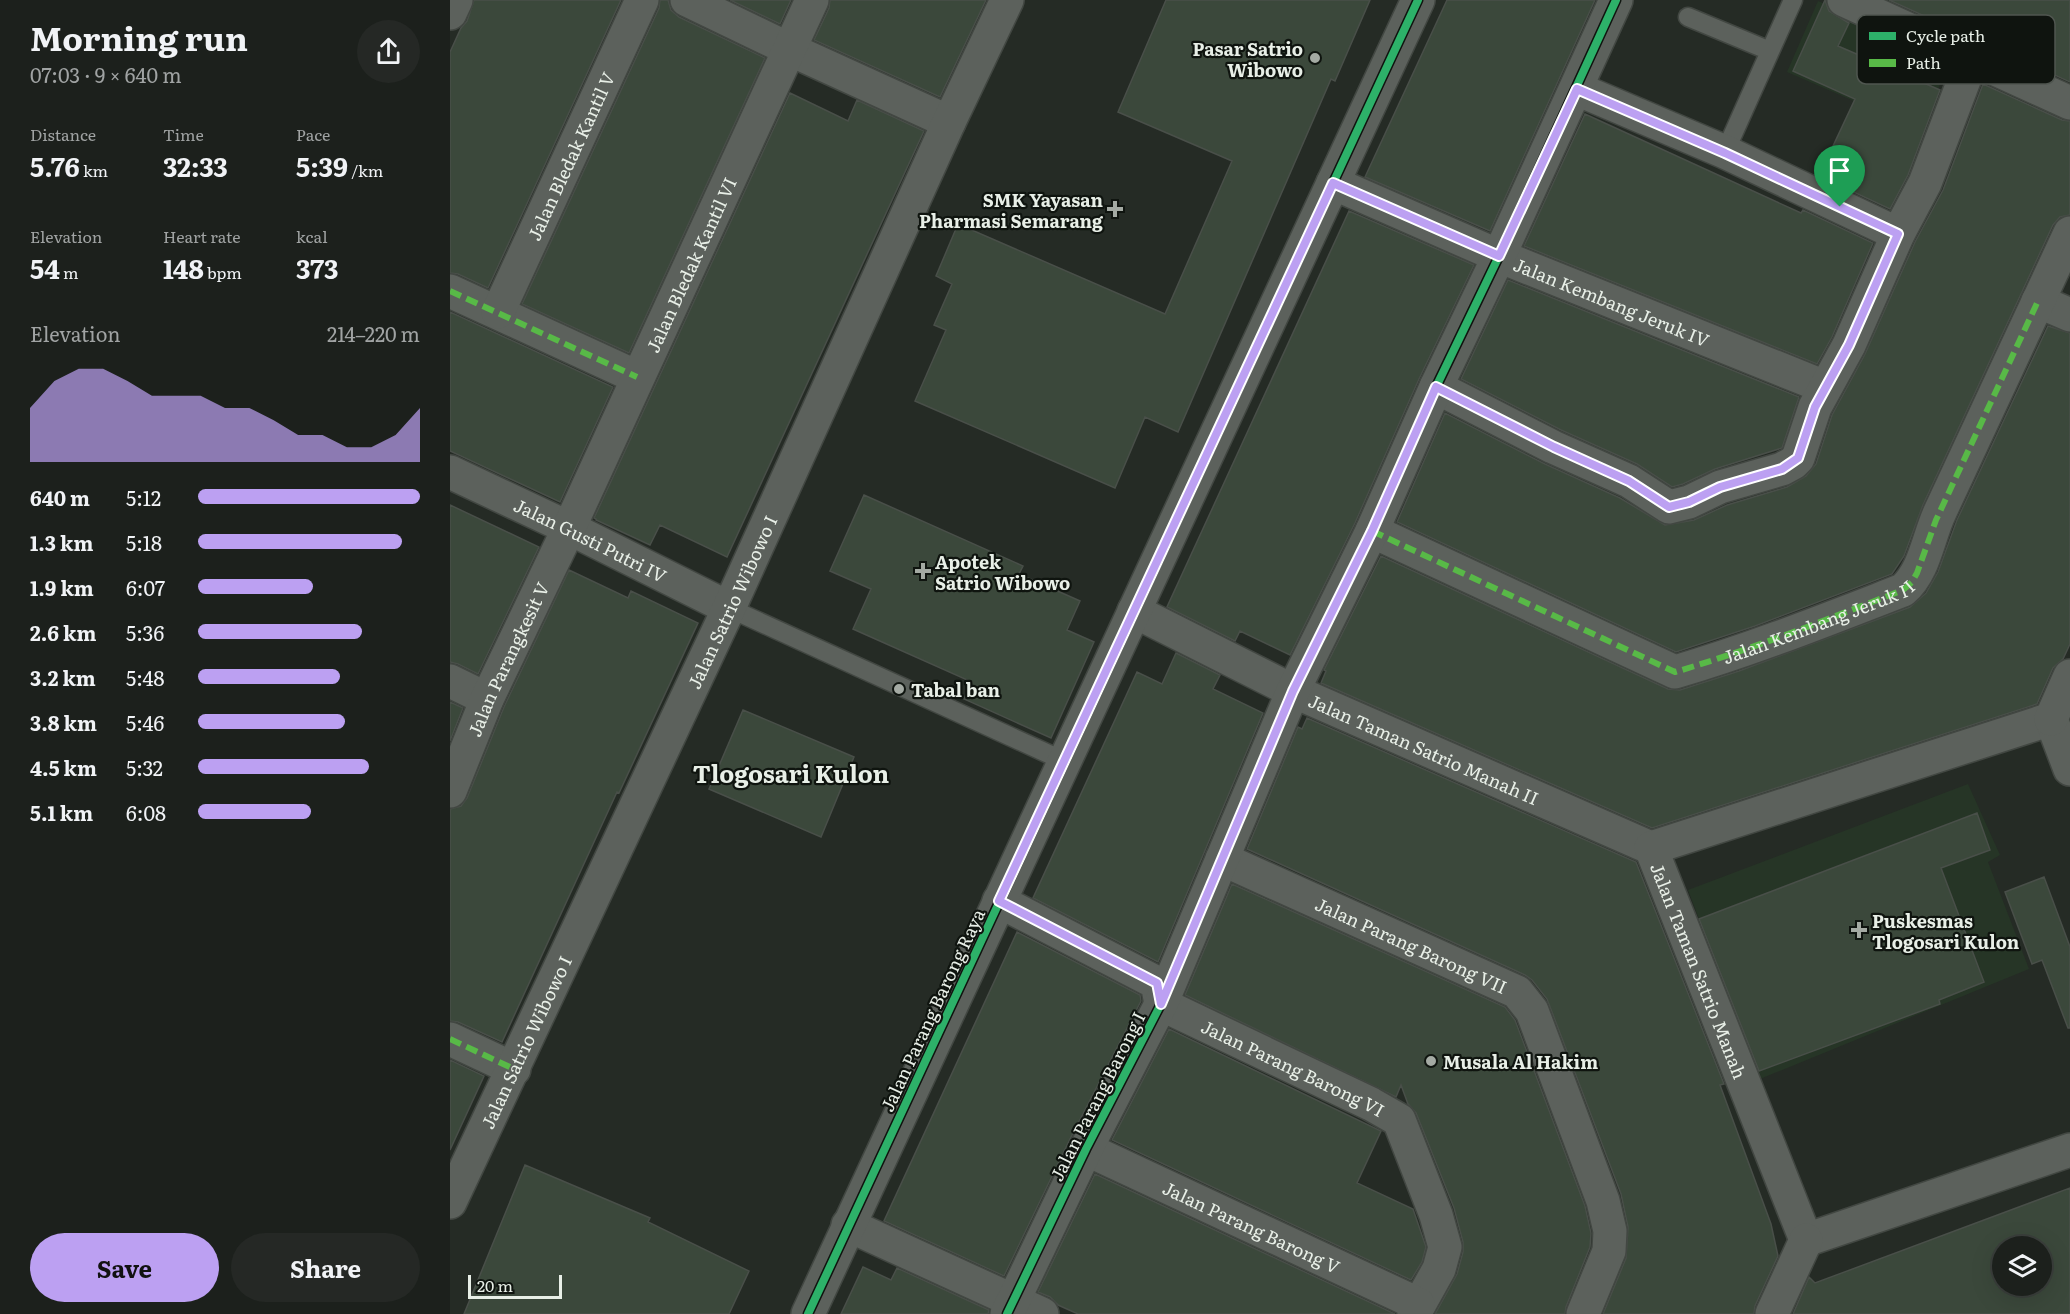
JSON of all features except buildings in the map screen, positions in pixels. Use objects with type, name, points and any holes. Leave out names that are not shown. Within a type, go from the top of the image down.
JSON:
[{"type":"street","points":[[450,13],[456,0]]},
{"type":"street","name":"Jalan Bledak Kantil V","points":[[498,312],[642,0]]},
{"type":"street","points":[[687,0],[949,122]]},
{"type":"street","name":"Jalan Bledak Kantil VI","points":[[569,528],[812,0]]},
{"type":"street","name":"Jalan Satrio Wibowo I","points":[[450,1202],[729,608],[949,122],[1007,0]]},
{"type":"street","name":"Jalan Parang Barong Raya","points":[[808,1314],[1418,0]]},
{"type":"street","name":"Jalan Parang Barong I","points":[[1010,1307],[1086,1149],[1161,1004],[1293,691],[1372,531],[1436,387],[1577,89],[1616,0]]},
{"type":"street","points":[[1844,0],[1876,15]]},
{"type":"street","points":[[1436,387],[1554,447],[1629,481],[1669,507],[1689,502],[1720,487],[1782,469],[1793,463],[1798,458],[1815,407],[1849,345],[1898,234],[1925,183],[1963,84]]},
{"type":"street","points":[[2028,84],[2070,103]]},
{"type":"street","points":[[1577,89],[1725,153],[1898,234]]},
{"type":"street","name":"Jalan Kembang Jeruk IV","points":[[1333,183],[1499,256],[1825,387]]},
{"type":"street","name":"Jalan Kembang Jeruk II","points":[[1372,531],[1675,672],[1723,658],[1903,590],[1912,582],[1936,520],[2070,233]]},
{"type":"street","points":[[450,291],[637,377]]},
{"type":"street","points":[[2038,301],[2070,315]]},
{"type":"street","name":"Jalan Gusti Putri IV","points":[[450,472],[569,528],[729,608]]},
{"type":"street","name":"Jalan Parangkesit V","points":[[450,791],[487,699],[569,528]]},
{"type":"street","name":"Jalan Taman Satrio Manah II","points":[[1134,611],[1293,691],[1651,849]]},
{"type":"street","points":[[2070,676],[2051,718],[2070,769]]},
{"type":"street","points":[[450,681],[487,699]]},
{"type":"street","name":"Jalan Taman Satrio Manah","points":[[1806,1240],[1651,849],[2051,718]]},
{"type":"street","name":"Jalan Parang Barong VII","points":[[1222,859],[1517,992],[1532,1011],[1603,1201],[1610,1231],[1610,1251],[1583,1314]]},
{"type":"street","points":[[999,901],[1157,983],[1161,1004]]},
{"type":"street","name":"Jalan Parang Barong VI","points":[[1161,1004],[1371,1104],[1399,1120],[1436,1215],[1445,1247],[1439,1269],[1416,1309]]},
{"type":"street","points":[[450,1038],[514,1069]]},
{"type":"street","name":"Jalan Parang Barong V","points":[[1086,1149],[1416,1309]]},
{"type":"street","points":[[1772,1314],[1806,1240],[2070,1150]]},
{"type":"street","points":[[848,1224],[1010,1307],[1042,1314]]},
{"type":"lane","points":[[1725,153],[1793,0]]},
{"type":"lane","points":[[1688,17],[1770,51]]},
{"type":"lane","points":[[729,608],[1064,761]]},
{"type":"shaded area","points":[[1818,1],[1857,18],[1857,84],[1940,84],[1921,130],[1787,72]]},
{"type":"shaded area","name":"Puskesmas Tlogosari Kulon","points":[[1968,784],[2000,855],[1988,862],[2029,969],[1760,1079],[1688,890]]},
{"type":"marked path","points":[[450,291],[637,377]]},
{"type":"marked path","points":[[1372,531],[1675,672],[1733,654],[1903,590],[1912,582],[1936,520],[2038,301]]},
{"type":"marked path","points":[[999,901],[1157,983],[1160,1003]]},
{"type":"marked path","points":[[450,1039],[514,1069]]},
{"type":"cycle path","points":[[808,1314],[1418,0]]},
{"type":"cycle path","points":[[1007,1314],[1086,1149],[1161,1004],[1293,691],[1372,531],[1436,387],[1499,256],[1616,0]]},
{"type":"place","name":"Pasar Satrio Wibowo","points":[[1315,58]]},
{"type":"place","name":"SMK Yayasan Pharmasi Semarang","points":[[1115,209]]},
{"type":"place","name":"Apotek Satrio Wibowo","points":[[923,571]]},
{"type":"place","name":"Tabal ban","points":[[899,689]]},
{"type":"place","name":"Puskesmas Tlogosari Kulon","points":[[1859,930]]},
{"type":"place","name":"Musala Al Hakim","points":[[1431,1061]]},
{"type":"district","name":"Tlogosari Kulon","points":[[791,772]]},
{"type":"route","points":[[1577,89],[1725,153],[1840,207],[1898,234],[1849,345],[1815,407],[1798,458],[1782,469],[1720,487],[1689,502],[1669,507],[1629,481],[1554,447],[1436,387],[1372,531],[1293,691],[1161,1004],[1157,983],[999,901],[1333,183],[1499,256],[1577,89]]}]
